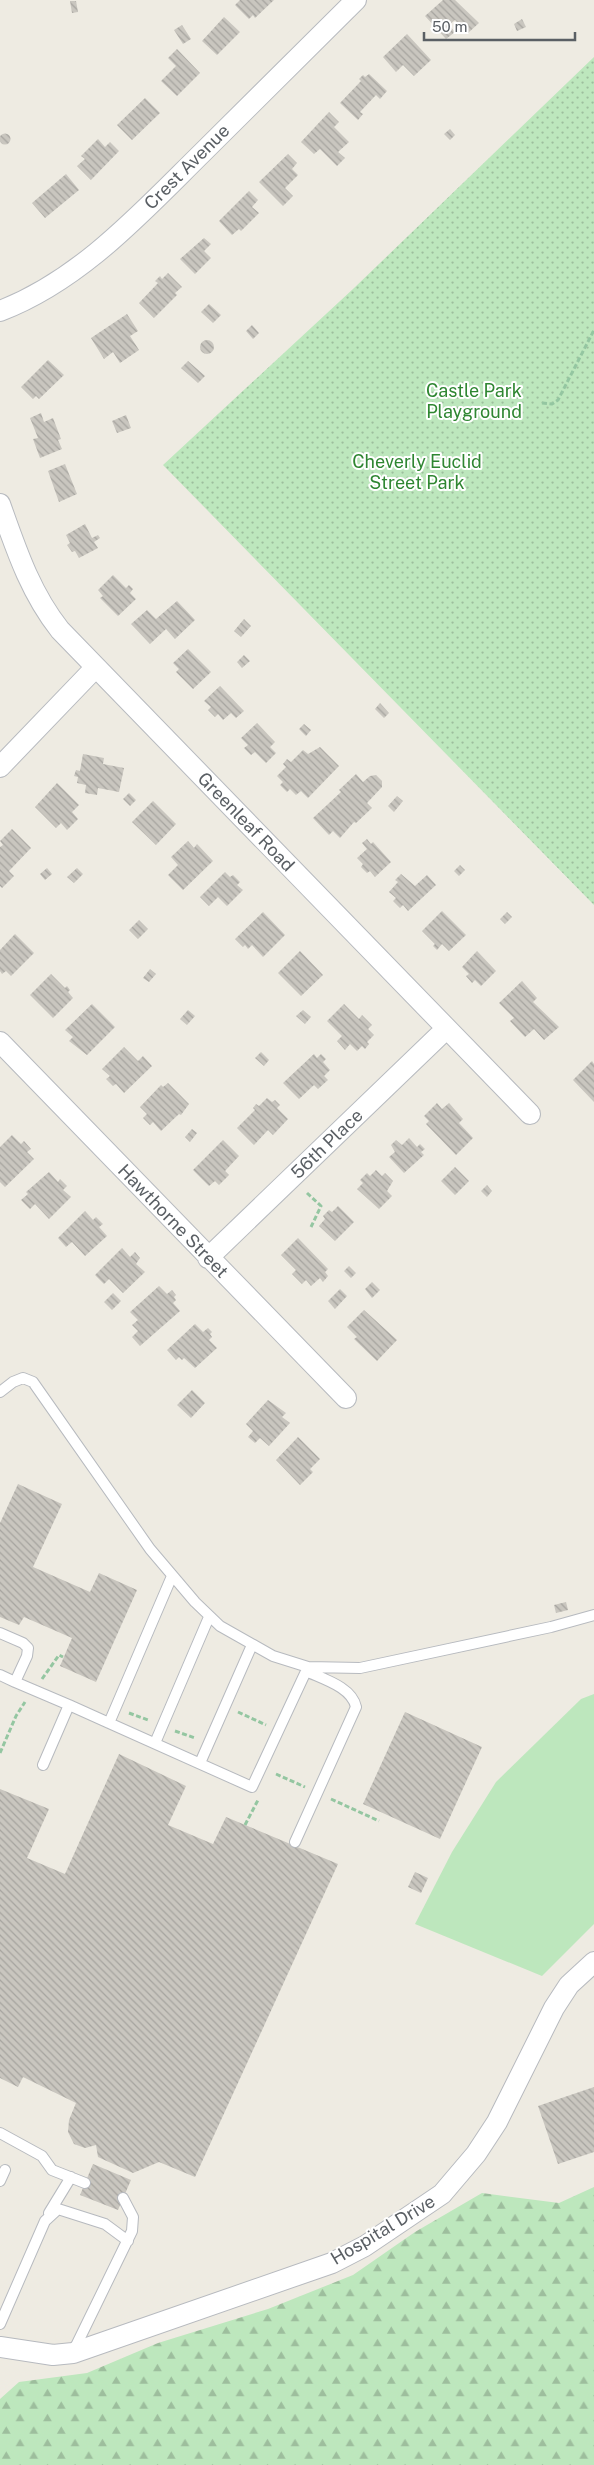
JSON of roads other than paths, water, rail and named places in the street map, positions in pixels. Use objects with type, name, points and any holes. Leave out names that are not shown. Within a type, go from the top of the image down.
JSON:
[{"type":"street","name":"Crest Avenue","points":[[0,311],[16,305],[56,282],[100,250],[151,203],[356,0]]},
{"type":"street","name":"Greenleaf Road","points":[[0,504],[27,578],[44,610],[60,630],[530,1114]]},
{"type":"street","points":[[0,767],[96,667]]},
{"type":"street","name":"56th Place","points":[[208,1258],[446,1029]]},
{"type":"street","name":"Hawthorne Street","points":[[0,1042],[346,1398]]},
{"type":"street","name":"Hospital Drive","points":[[0,2347],[53,2355],[73,2353],[332,2263],[365,2246],[442,2194],[476,2154],[497,2122],[554,2008],[569,1985],[592,1966]]},
{"type":"lane","points":[[0,1392],[13,1382],[23,1378],[33,1382],[150,1549],[172,1576],[220,1626],[272,1656],[307,1669],[346,1691],[354,1698],[356,1707],[295,1842]]},
{"type":"lane","points":[[109,1723],[172,1576]]},
{"type":"lane","points":[[307,1669],[371,1666],[551,1628],[594,1615]]},
{"type":"lane","points":[[155,1743],[209,1616]]},
{"type":"lane","points":[[0,1633],[23,1643],[28,1648],[27,1656],[15,1682]]},
{"type":"lane","points":[[200,1763],[252,1645]]},
{"type":"lane","points":[[0,1675],[252,1787],[307,1669]]},
{"type":"lane","points":[[43,1765],[69,1705]]},
{"type":"lane","points":[[0,2133],[42,2156],[52,2170],[86,2183]]},
{"type":"lane","points":[[0,2181],[5,2170]]},
{"type":"lane","points":[[0,2324],[45,2221],[71,2177]]},
{"type":"lane","points":[[73,2353],[132,2231],[133,2217],[123,2198]]},
{"type":"lane","points":[[45,2221],[58,2209],[105,2224],[128,2241]]},
{"type":"park label","name":"Castle Park Playground","points":[[474,401]]},
{"type":"park label","name":"Cheverly Euclid Street Park","points":[[417,472]]}]
